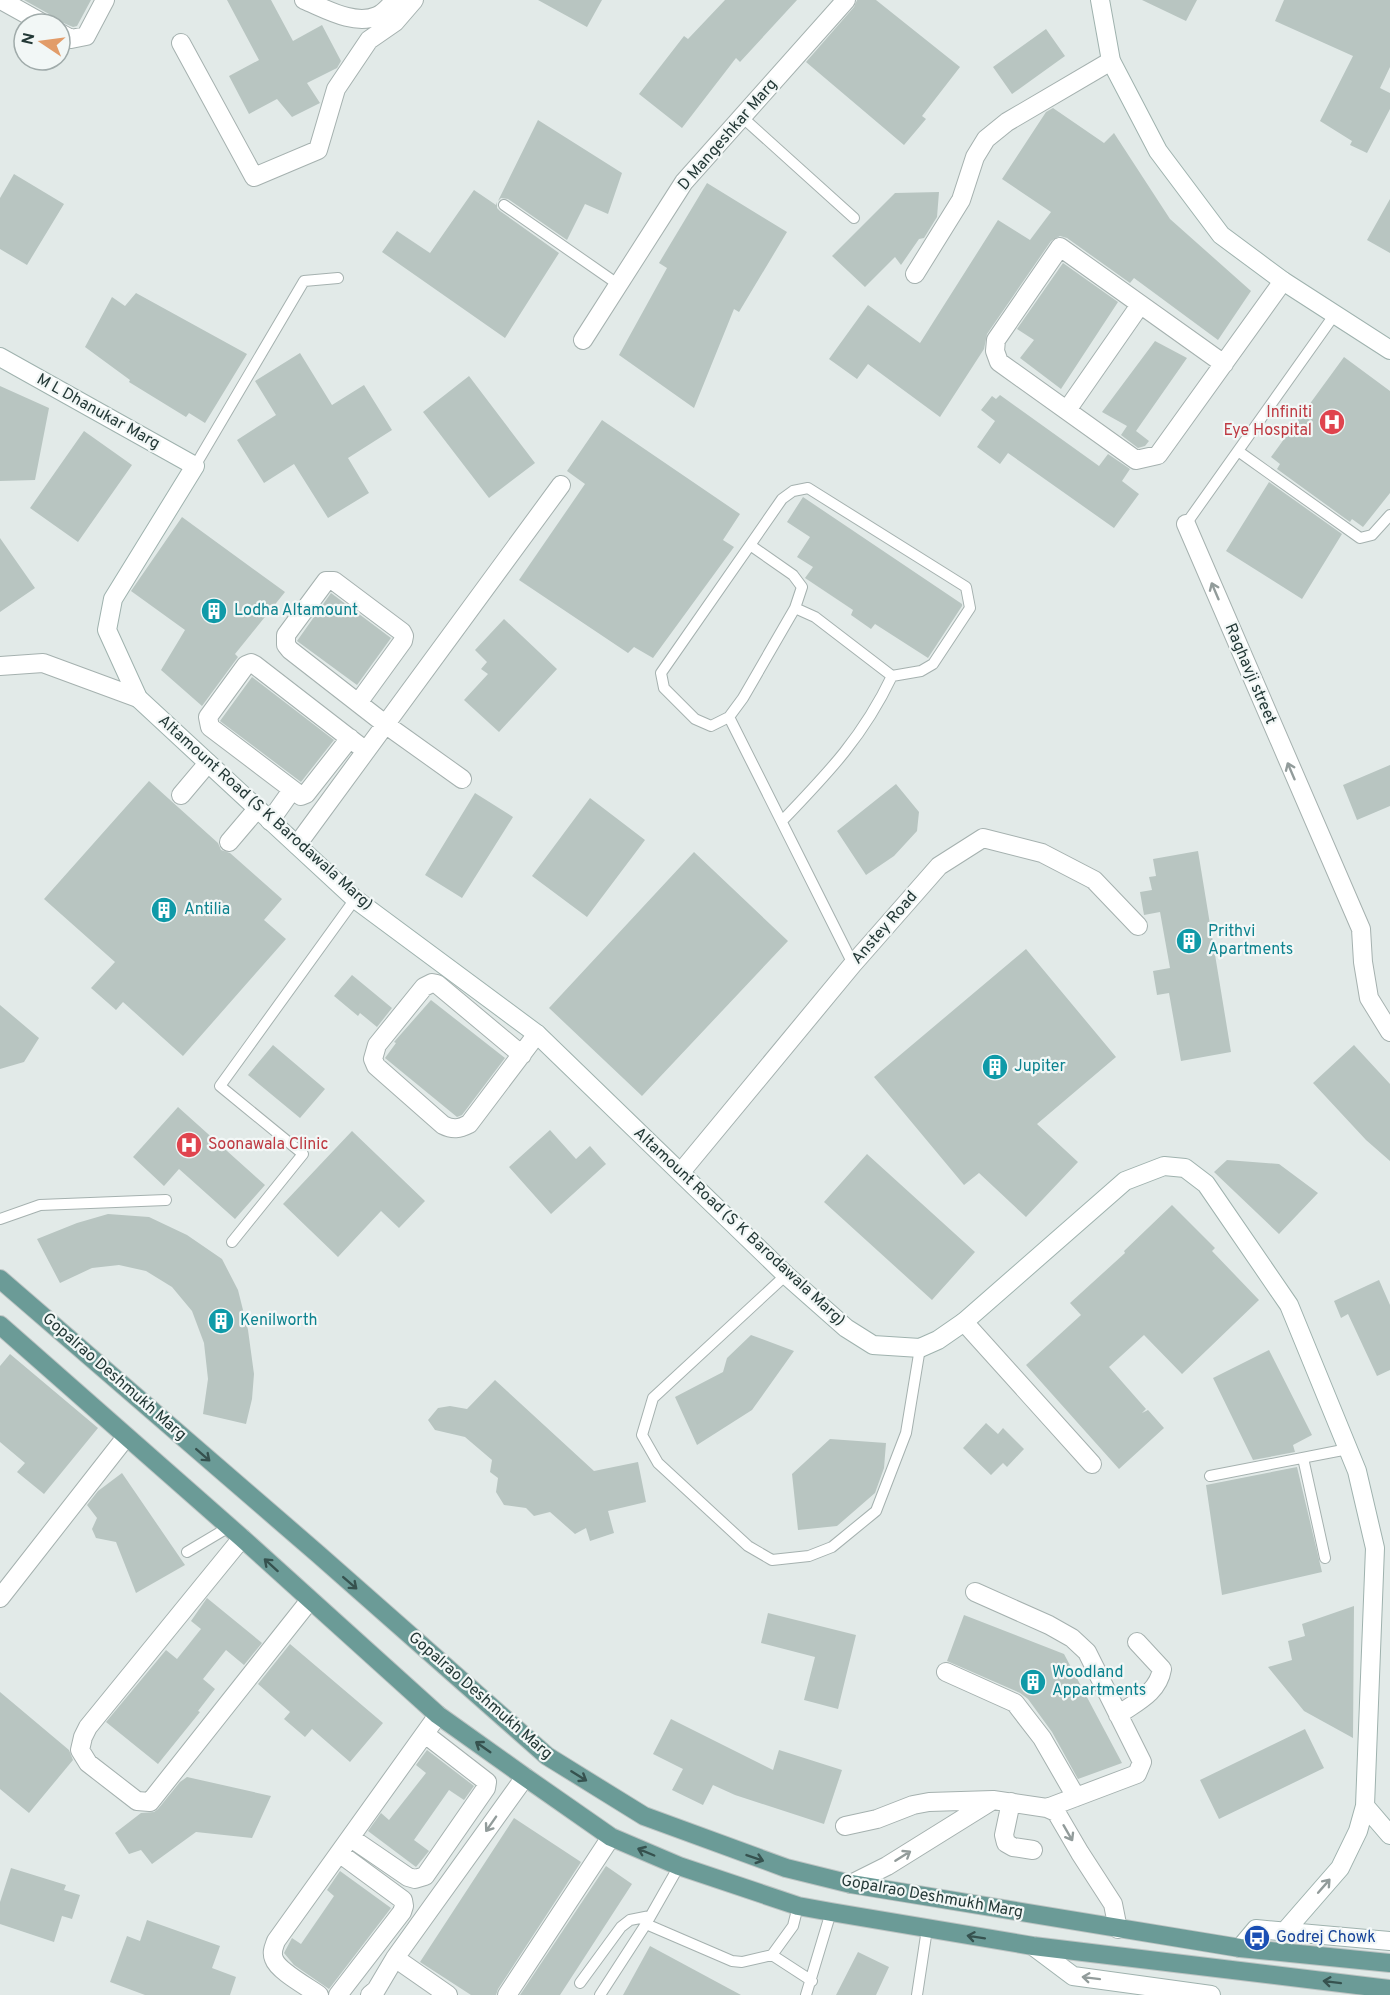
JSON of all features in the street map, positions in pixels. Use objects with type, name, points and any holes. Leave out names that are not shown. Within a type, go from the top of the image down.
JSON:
[{"type":"main road","name":"Gopalrao Deshmukh Marg","points":[[0,1279],[547,1756],[644,1816],[786,1869],[852,1884],[1240,1948],[1390,1963]]},
{"type":"main road","name":"Gopalrao Deshmukh Marg","points":[[0,1325],[438,1715],[611,1837],[679,1866],[798,1906],[1033,1946],[1390,1989]]},
{"type":"street","points":[[0,0],[22,12]]},
{"type":"street","points":[[72,39],[86,36],[105,0]]},
{"type":"street","points":[[304,0],[344,16],[362,18],[376,17],[395,0]]},
{"type":"street","points":[[181,43],[254,177],[318,150],[336,89],[369,40],[395,22],[414,0]]},
{"type":"street","name":"D Mangeshkar Marg","points":[[583,340],[684,182],[846,0]]},
{"type":"street","points":[[1100,0],[1111,61],[1158,151],[1221,235],[1283,281],[1390,350]]},
{"type":"street","points":[[915,274],[961,200],[975,157],[986,139],[1007,122],[1111,61]]},
{"type":"street","points":[[1224,364],[1060,247],[996,340],[995,351],[999,362],[1136,460],[1158,455],[1224,364],[1283,281]]},
{"type":"street","points":[[1067,410],[1140,304]]},
{"type":"street","name":"M L Dhanukar Marg","points":[[0,357],[195,466]]},
{"type":"street","name":"Altamount Road (S K Barodawala Marg)","points":[[195,466],[113,599],[107,630],[138,698],[355,899],[537,1035],[786,1275],[846,1328],[873,1345],[920,1348]]},
{"type":"street","points":[[297,845],[561,485]]},
{"type":"street","name":"Raghavji street","points":[[1186,524],[1361,929],[1363,962],[1369,998],[1390,1032]]},
{"type":"street","points":[[358,703],[403,641],[404,636],[402,632],[334,581],[326,581],[286,635],[286,645],[290,650],[358,703],[385,724],[462,779]]},
{"type":"street","points":[[0,666],[43,663],[138,698]]},
{"type":"street","points":[[350,738],[306,794],[301,796],[215,731],[208,724],[209,713],[246,665],[251,663],[255,664],[350,738],[366,751]]},
{"type":"street","points":[[181,795],[203,758],[215,731]]},
{"type":"street","points":[[229,842],[292,790]]},
{"type":"street","name":"Anstey Road","points":[[681,1172],[853,964],[939,866],[983,838],[1042,853],[1094,880],[1138,926]]},
{"type":"street","points":[[448,994],[460,978]]},
{"type":"street","points":[[522,1055],[432,983],[424,987],[377,1045],[373,1059],[376,1066],[443,1125],[450,1129],[460,1128],[469,1124],[522,1055],[537,1035]]},
{"type":"street","points":[[920,1348],[939,1340],[964,1322],[1125,1181],[1164,1167],[1185,1168],[1206,1184],[1289,1305],[1357,1471],[1375,1548],[1365,1806],[1358,1831],[1340,1868],[1286,1930]]},
{"type":"street","points":[[964,1322],[1092,1464]]},
{"type":"street","points":[[0,1598],[126,1437]]},
{"type":"street","points":[[235,1532],[88,1727],[80,1750],[88,1762],[137,1801],[150,1802],[310,1600]]},
{"type":"street","points":[[975,1592],[1049,1625],[1072,1638],[1087,1652],[1142,1762],[1137,1774],[1047,1808]]},
{"type":"street","points":[[1118,1714],[1156,1688],[1161,1680],[1162,1669],[1137,1642]]},
{"type":"street","points":[[946,1672],[1015,1703],[1042,1738],[1076,1797]]},
{"type":"street","points":[[319,1995],[279,1967],[274,1960],[272,1950],[282,1932],[438,1715]]},
{"type":"street","points":[[351,1838],[408,1876],[415,1879],[425,1876],[486,1788],[487,1782],[425,1734]]},
{"type":"street","points":[[370,1995],[376,1990],[395,1958],[525,1777]]},
{"type":"street","points":[[852,1884],[887,1866],[993,1800]]},
{"type":"street","points":[[845,1826],[877,1819],[913,1805],[929,1802],[993,1800],[1047,1808],[1056,1812],[1113,1904],[1118,1929]]},
{"type":"street","points":[[1011,1802],[1004,1835],[1006,1843],[1013,1847],[1033,1850]]},
{"type":"street","points":[[1365,1806],[1390,1835]]},
{"type":"street","points":[[507,1995],[611,1837]]},
{"type":"street","points":[[338,1995],[402,1912],[404,1906],[403,1900],[339,1853]]},
{"type":"street","points":[[1240,1948],[1257,1929],[1390,1941]]},
{"type":"street","points":[[1033,1946],[1073,1976],[1133,1989],[1202,1994]]},
{"type":"street","points":[[395,1958],[448,1995]]},
{"type":"lane","points":[[741,117],[854,218]]},
{"type":"lane","points":[[504,205],[620,285]]},
{"type":"lane","points":[[195,466],[304,281],[338,278]]},
{"type":"lane","points":[[1186,524],[1335,314]]},
{"type":"lane","points":[[1238,451],[1360,538],[1372,535],[1390,515]]},
{"type":"lane","points":[[750,545],[794,575],[802,587],[795,608],[747,692],[729,717],[711,726],[695,719],[664,688],[661,673],[750,545],[782,499],[793,491],[808,488],[966,587],[970,608],[933,664],[921,671],[892,676],[815,617],[795,608]]},
{"type":"lane","points":[[782,821],[848,750],[881,699],[892,676]]},
{"type":"lane","points":[[729,717],[853,964]]},
{"type":"lane","points":[[232,1242],[303,1154],[220,1086],[355,899]]},
{"type":"lane","points":[[0,1219],[40,1205],[166,1200]]},
{"type":"lane","points":[[786,1275],[653,1398],[642,1436],[658,1463],[748,1546],[772,1560],[809,1556],[832,1547],[876,1511],[906,1433],[920,1348]]},
{"type":"lane","points":[[1210,1476],[1348,1449]]},
{"type":"lane","points":[[1303,1458],[1325,1558]]},
{"type":"lane","points":[[187,1552],[235,1532]]},
{"type":"lane","points":[[600,1995],[679,1866]]},
{"type":"lane","points":[[580,1983],[621,1927],[630,1920],[648,1920],[732,1961],[742,1962],[772,1954],[793,1926],[798,1906]]},
{"type":"lane","points":[[806,1995],[831,1912]]},
{"type":"lane","points":[[917,1995],[927,1929]]},
{"type":"lane","points":[[772,1954],[812,1981]]},
{"type":"building","points":[[24,0],[91,0],[77,26],[72,27],[72,12],[45,12]]},
{"type":"building","points":[[227,0],[271,0],[293,41],[322,25],[341,61],[337,68],[307,83],[320,103],[292,117],[277,99],[249,114],[229,76],[259,60]]},
{"type":"building","points":[[538,0],[602,0],[587,27]]},
{"type":"building","points":[[725,0],[797,0],[740,62],[736,58],[682,128],[639,94],[684,36],[688,39]]},
{"type":"building","points":[[857,0],[876,0],[960,67],[922,116],[926,119],[904,145],[806,62],[854,7]]},
{"type":"building","points":[[1142,0],[1197,0],[1186,21]]},
{"type":"building","points":[[1284,0],[1390,0],[1390,67],[1380,88],[1390,93],[1390,109],[1367,153],[1350,145],[1352,141],[1320,121],[1353,56],[1275,21]]},
{"type":"building","points":[[1046,29],[1065,56],[1012,94],[993,67]]},
{"type":"building","points":[[1053,108],[1104,143],[1114,133],[1170,219],[1251,291],[1218,340],[1134,278],[1130,283],[1067,238],[1060,236],[1051,241],[987,334],[984,349],[940,417],[868,364],[857,379],[829,359],[868,305],[920,343],[998,220],[1030,240],[1051,212],[1002,179],[1046,112]]},
{"type":"building","points":[[538,120],[622,173],[608,214],[585,204],[567,240],[508,199],[501,198],[498,201]]},
{"type":"building","points":[[14,174],[64,204],[27,265],[0,249],[0,198]]},
{"type":"building","points":[[707,183],[787,232],[739,312],[734,309],[694,408],[619,355],[667,268],[659,263]]},
{"type":"building","points":[[474,190],[496,205],[497,202],[497,208],[500,211],[559,253],[505,338],[382,252],[397,231],[430,253]]},
{"type":"building","points":[[939,192],[937,217],[924,238],[919,239],[901,265],[895,257],[865,287],[832,256],[895,193]]},
{"type":"building","points":[[1390,199],[1390,253],[1367,240]]},
{"type":"building","points":[[1063,263],[1118,302],[1061,389],[1020,358],[1034,340],[1017,329]]},
{"type":"building","points":[[136,293],[247,354],[205,423],[189,413],[186,417],[129,382],[130,380],[85,347],[112,297],[125,306]]},
{"type":"building","points":[[1155,341],[1187,358],[1136,431],[1149,441],[1145,446],[1138,448],[1121,435],[1127,426],[1102,412]]},
{"type":"building","points":[[300,353],[332,405],[364,385],[392,430],[348,458],[369,493],[328,518],[294,464],[264,483],[237,440],[276,415],[255,381]]},
{"type":"building","points":[[1344,357],[1390,391],[1390,493],[1363,527],[1352,519],[1350,522],[1277,469],[1280,464],[1271,457]]},
{"type":"building","points":[[469,376],[535,463],[489,498],[423,412]]},
{"type":"building","points":[[0,386],[49,408],[35,480],[0,481]]},
{"type":"building","points":[[1000,395],[1099,466],[1108,454],[1130,469],[1122,481],[1139,494],[1114,528],[1008,453],[1000,464],[977,447],[995,421],[981,410],[992,396],[996,399]]},
{"type":"building","points":[[602,420],[740,514],[723,540],[734,547],[653,658],[634,647],[628,653],[519,580],[585,484],[567,471]]},
{"type":"building","points":[[84,431],[132,465],[78,542],[30,508]]},
{"type":"building","points":[[1269,482],[1342,534],[1302,599],[1226,551]]},
{"type":"building","points":[[803,497],[962,604],[928,658],[875,624],[871,629],[851,615],[853,610],[805,578],[813,567],[797,557],[810,537],[787,522]]},
{"type":"building","name":"Lodha Altamount","points":[[182,517],[285,592],[235,654],[238,657],[202,706],[161,670],[185,630],[131,591]]},
{"type":"building","points":[[0,538],[35,588],[0,612]]},
{"type":"building","points":[[331,593],[391,638],[357,685],[297,641]]},
{"type":"building","points":[[504,619],[557,669],[499,732],[464,700],[488,674],[481,669],[487,662],[475,650]]},
{"type":"building","points":[[252,677],[334,740],[301,782],[220,721]]},
{"type":"building","points":[[1390,765],[1390,806],[1357,820],[1343,785]]},
{"type":"building","name":"Antilia","points":[[149,781],[218,843],[221,850],[230,853],[282,899],[264,920],[286,939],[183,1056],[123,1002],[116,1010],[91,988],[115,962],[44,899]]},
{"type":"building","points":[[896,784],[919,812],[917,831],[894,856],[866,875],[837,831]]},
{"type":"building","points":[[475,793],[513,817],[462,898],[425,875]]},
{"type":"building","points":[[590,798],[645,840],[587,917],[532,876]]},
{"type":"building","name":"Prithvi Apartments","points":[[1198,851],[1231,1052],[1181,1061],[1169,993],[1157,995],[1153,971],[1170,968],[1160,912],[1144,915],[1140,892],[1152,890],[1149,877],[1156,876],[1153,859]]},
{"type":"building","points":[[694,852],[788,941],[642,1096],[549,1008]]},
{"type":"building","name":"Jupiter","points":[[1026,949],[1116,1057],[1037,1124],[1078,1162],[1026,1217],[979,1173],[964,1185],[874,1077]]},
{"type":"building","points":[[352,975],[392,1008],[377,1027],[360,1013],[358,1016],[334,996]]},
{"type":"building","points":[[431,1000],[505,1058],[462,1115],[457,1117],[385,1058],[396,1043],[394,1042]]},
{"type":"building","points":[[0,1005],[39,1038],[24,1062],[0,1069]]},
{"type":"building","points":[[273,1045],[325,1089],[300,1118],[248,1075]]},
{"type":"building","points":[[1354,1045],[1390,1084],[1390,1161],[1366,1140],[1313,1083]]},
{"type":"building","points":[[178,1107],[265,1185],[235,1219],[179,1169],[164,1186],[133,1157]]},
{"type":"building","points":[[550,1130],[576,1159],[590,1146],[606,1164],[551,1214],[509,1167]]},
{"type":"building","points":[[352,1131],[425,1201],[399,1228],[381,1211],[338,1257],[283,1204]]},
{"type":"building","points":[[867,1154],[975,1252],[932,1300],[824,1202]]},
{"type":"building","points":[[1227,1160],[1279,1164],[1318,1193],[1279,1234],[1214,1172]]},
{"type":"building","points":[[1172,1205],[1215,1248],[1212,1251],[1259,1300],[1182,1374],[1144,1335],[1109,1367],[1146,1409],[1142,1413],[1148,1410],[1164,1428],[1119,1469],[1026,1365],[1081,1315],[1070,1303],[1125,1253],[1124,1251]]},
{"type":"building","name":"Kenilworth","points":[[108,1214],[149,1217],[187,1235],[222,1259],[238,1290],[248,1330],[254,1374],[252,1399],[246,1424],[203,1414],[208,1379],[204,1343],[192,1311],[172,1287],[146,1271],[119,1265],[92,1268],[60,1283],[37,1239],[77,1223]]},
{"type":"building","points":[[1379,1280],[1390,1305],[1390,1370],[1377,1376],[1348,1314],[1341,1318],[1334,1301]]},
{"type":"building","points":[[751,1335],[794,1351],[752,1410],[697,1445],[675,1397],[723,1372],[727,1358]]},
{"type":"building","points":[[1269,1350],[1312,1435],[1293,1445],[1295,1452],[1253,1460],[1213,1378]]},
{"type":"building","points":[[10,1354],[98,1428],[44,1494],[17,1472],[25,1463],[0,1442],[0,1366]]},
{"type":"building","points":[[495,1380],[594,1471],[638,1462],[646,1502],[608,1511],[614,1533],[590,1541],[586,1528],[575,1534],[550,1512],[534,1516],[526,1508],[504,1505],[496,1492],[498,1478],[490,1472],[492,1460],[465,1437],[435,1430],[428,1420],[438,1408],[450,1406],[467,1409]]},
{"type":"building","points":[[986,1423],[998,1434],[1003,1428],[1024,1449],[1007,1467],[1003,1463],[991,1475],[963,1448]]},
{"type":"building","points":[[830,1439],[886,1443],[884,1468],[875,1493],[837,1526],[798,1530],[792,1474]]},
{"type":"building","points":[[1297,1467],[1322,1572],[1222,1595],[1206,1485]]},
{"type":"building","points":[[122,1473],[185,1565],[136,1593],[116,1542],[96,1538],[92,1529],[97,1518],[87,1505],[98,1491]]},
{"type":"building","points":[[207,1598],[262,1643],[244,1665],[226,1650],[203,1679],[215,1689],[198,1711],[200,1712],[158,1764],[106,1722],[166,1650],[177,1659],[201,1629],[191,1621]]},
{"type":"building","points":[[1354,1606],[1353,1738],[1304,1711],[1268,1667],[1292,1660],[1288,1641],[1305,1636],[1302,1624]]},
{"type":"building","points":[[768,1613],[856,1635],[838,1709],[804,1700],[815,1657],[761,1643]]},
{"type":"building","name":"Woodland Appartments","points":[[964,1615],[1064,1654],[1122,1763],[1078,1779],[1052,1732],[1028,1699],[1020,1693],[947,1661]]},
{"type":"building","points":[[290,1644],[383,1723],[350,1762],[312,1729],[305,1737],[284,1719],[290,1712],[258,1684]]},
{"type":"building","points":[[0,1692],[69,1750],[73,1760],[29,1813],[0,1789]]},
{"type":"building","points":[[671,1719],[773,1770],[779,1750],[842,1770],[824,1824],[735,1795],[713,1785],[703,1805],[672,1790],[683,1769],[653,1754]]},
{"type":"building","points":[[1305,1729],[1324,1768],[1219,1819],[1200,1780]]},
{"type":"building","points":[[427,1750],[474,1786],[464,1800],[449,1790],[414,1840],[429,1851],[416,1867],[368,1831],[381,1813],[389,1820],[426,1773],[416,1765]]},
{"type":"building","points":[[187,1777],[271,1796],[252,1838],[196,1832],[152,1864],[141,1850],[129,1854],[115,1833],[141,1813],[154,1812],[158,1809],[180,1782]]},
{"type":"building","points":[[514,1818],[581,1862],[496,1995],[471,1995],[420,1962]]},
{"type":"building","points":[[606,1866],[632,1884],[560,1995],[520,1995]]},
{"type":"building","points":[[11,1868],[66,1885],[64,1890],[80,1895],[72,1919],[62,1916],[54,1942],[0,1924],[0,1902]]},
{"type":"building","points":[[340,1871],[391,1908],[329,1989],[294,1965],[284,1953],[292,1938],[301,1944],[334,1896],[327,1890]]},
{"type":"building","points":[[147,1920],[220,1946],[212,1968],[236,1977],[230,1995],[145,1995],[110,1982],[127,1936],[140,1941]]},
{"type":"building","points":[[650,1946],[741,1995],[623,1995]]},
{"type":"building","points":[[858,1952],[889,1967],[876,1995],[836,1995]]},
{"type":"place","name":"Infiniti Eye Hospital","points":[[1332,422]]},
{"type":"place","name":"Lodha Altamount","points":[[214,611]]},
{"type":"place","name":"Antilia","points":[[164,910]]},
{"type":"place","name":"Prithvi Apartments","points":[[1189,941]]},
{"type":"place","name":"Jupiter","points":[[995,1067]]},
{"type":"place","name":"Soonawala Clinic","points":[[189,1145]]},
{"type":"place","name":"Kenilworth","points":[[221,1321]]},
{"type":"place","name":"Woodland Appartments","points":[[1033,1682]]},
{"type":"place","name":"Godrej Chowk","points":[[1257,1938]]}]
